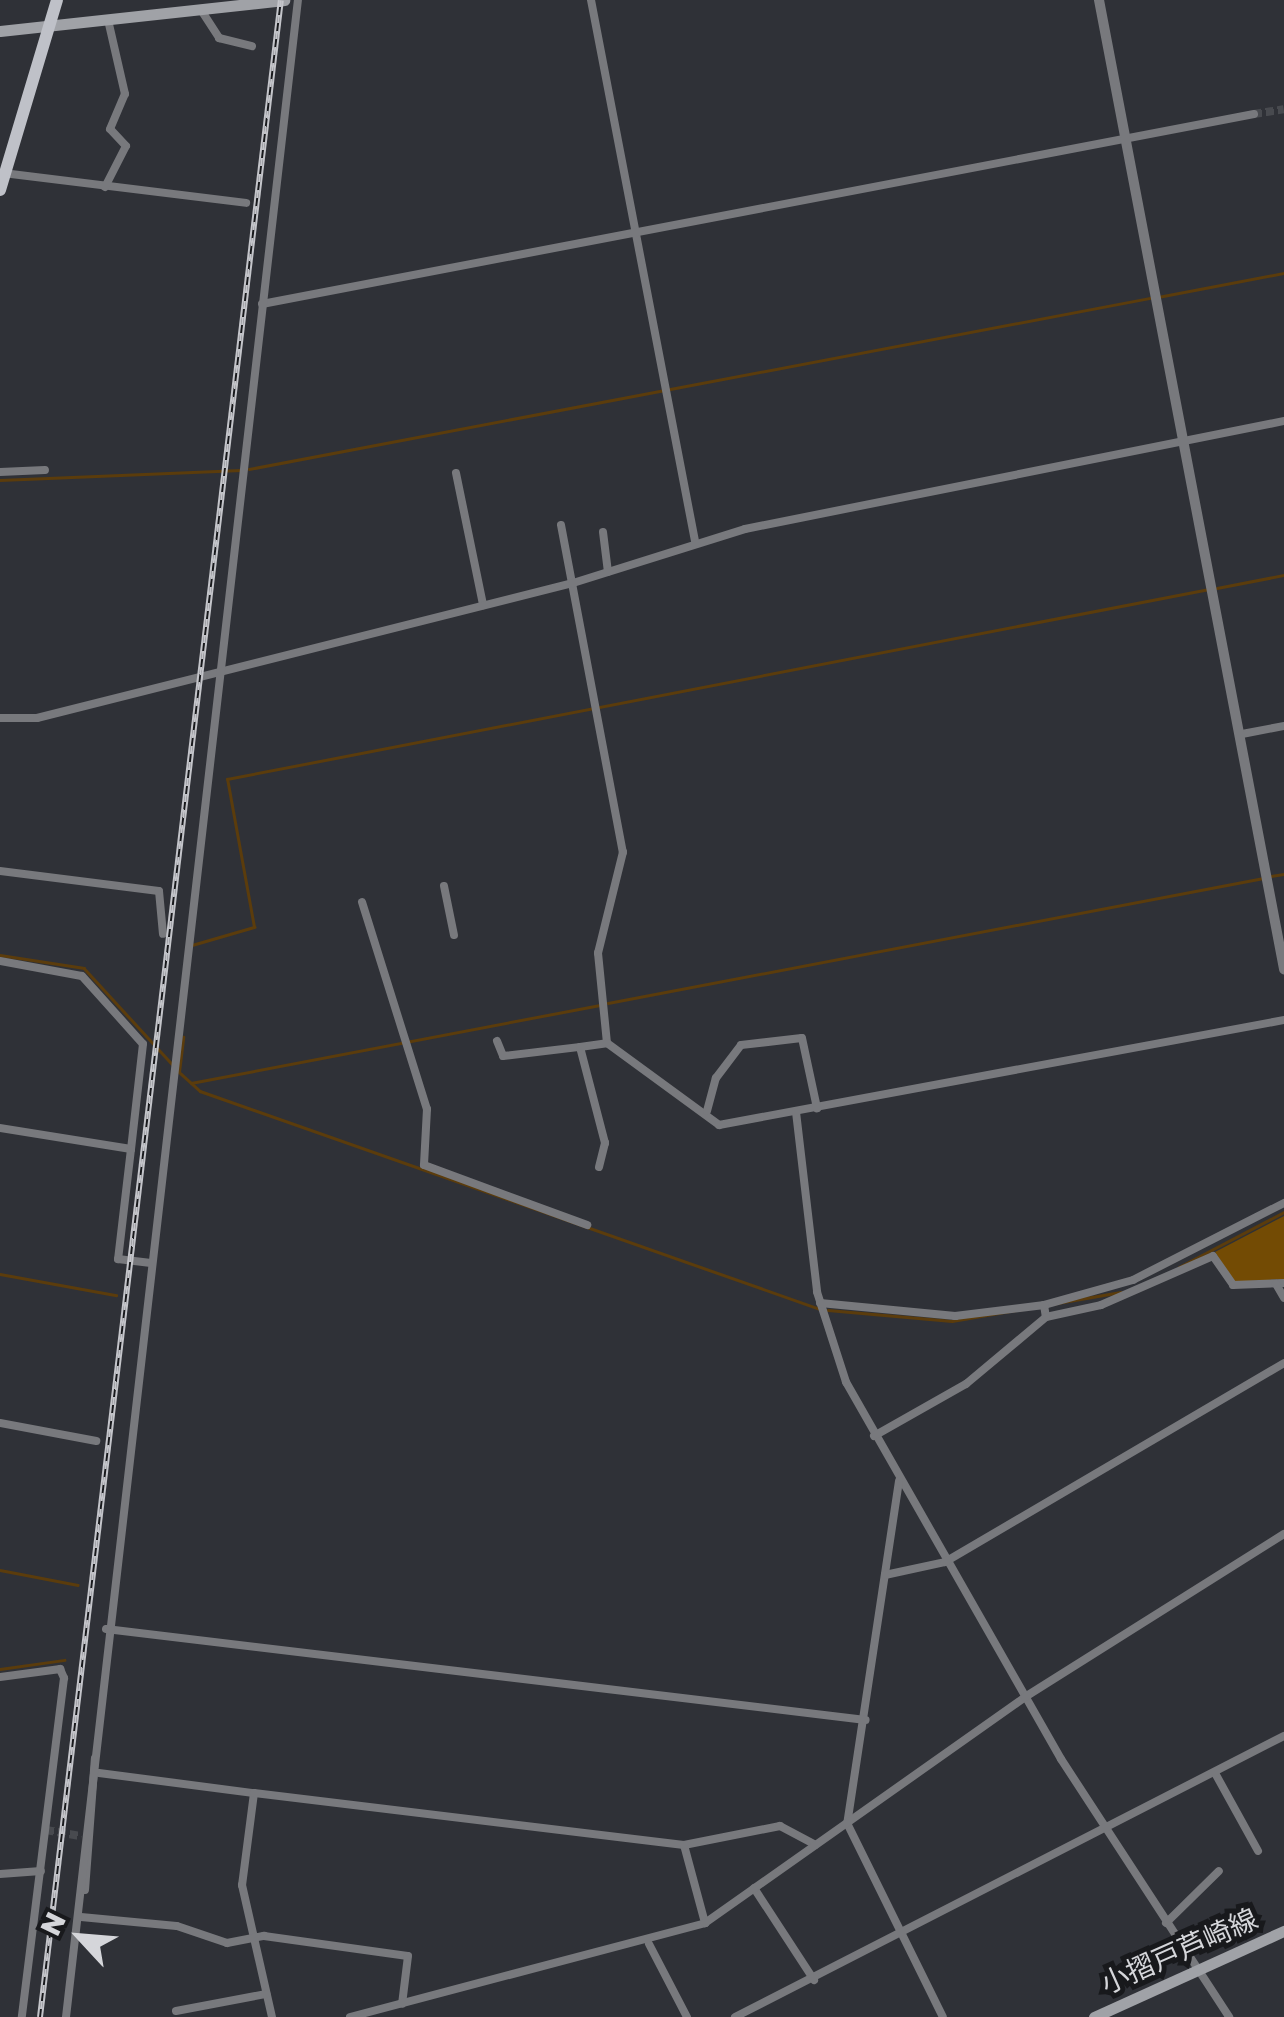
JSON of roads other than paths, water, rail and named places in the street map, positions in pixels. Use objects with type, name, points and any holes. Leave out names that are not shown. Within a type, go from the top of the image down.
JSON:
[{"type":"main road","points":[[0,190],[3,168],[57,0]]},
{"type":"main road","points":[[0,31],[47,31],[284,0]]},
{"type":"main road","name":"小摺戸芦崎線","points":[[1094,2017],[1284,1931]]},
{"type":"street","points":[[66,2017],[99,1773],[106,1629],[298,0]]},
{"type":"street","points":[[591,0],[696,541]]},
{"type":"street","points":[[1099,0],[1284,969]]},
{"type":"street","points":[[203,13],[219,38],[252,46]]},
{"type":"street","points":[[106,187],[126,146],[110,129],[124,94],[110,24]]},
{"type":"street","points":[[262,304],[1254,114]]},
{"type":"street","points":[[3,168],[106,187],[246,203]]},
{"type":"street","points":[[0,718],[37,718],[217,669],[573,583],[696,541],[1284,421]]},
{"type":"street","points":[[0,472],[45,470]]},
{"type":"street","points":[[456,473],[483,604]]},
{"type":"street","points":[[561,524],[624,852],[598,953],[607,1043]]},
{"type":"street","points":[[603,532],[608,572]]},
{"type":"street","points":[[1242,734],[1284,726]]},
{"type":"street","points":[[0,871],[159,892],[163,934]]},
{"type":"street","points":[[444,886],[454,935]]},
{"type":"street","points":[[362,902],[428,1110],[424,1165],[587,1224]]},
{"type":"street","points":[[0,961],[82,976],[143,1044],[118,1259],[148,1263]]},
{"type":"street","points":[[497,1041],[503,1056],[607,1043],[707,1111],[720,1125],[1284,1020]]},
{"type":"street","points":[[707,1111],[716,1078],[740,1045],[802,1038],[818,1108]]},
{"type":"street","points":[[580,1046],[581,1080],[605,1144],[599,1167]]},
{"type":"street","points":[[796,1112],[820,1303],[874,1436],[1105,1831],[1230,2017]]},
{"type":"street","points":[[0,1128],[131,1149]]},
{"type":"street","points":[[820,1303],[955,1316],[1044,1304],[1145,1275],[1284,1203]]},
{"type":"street","points":[[874,1436],[966,1384],[1046,1317],[1137,1294],[1213,1256],[1233,1285],[1280,1284],[1284,1298]]},
{"type":"street","points":[[1044,1304],[1046,1317]]},
{"type":"street","points":[[885,1576],[946,1562],[1284,1363]]},
{"type":"street","points":[[0,1423],[96,1441]]},
{"type":"street","points":[[899,1481],[866,1720],[847,1822],[943,2017]]},
{"type":"street","points":[[350,2017],[649,1944],[705,1923],[1025,1697],[1284,1534]]},
{"type":"street","points":[[106,1629],[866,1720]]},
{"type":"street","points":[[0,1677],[60,1669],[64,1678],[22,2017]]},
{"type":"street","points":[[735,2017],[902,1935],[1284,1736]]},
{"type":"street","points":[[85,1890],[83,1836],[101,1743]]},
{"type":"street","points":[[1215,1772],[1258,1851]]},
{"type":"street","points":[[99,1773],[684,1844],[780,1826],[815,1845]]},
{"type":"street","points":[[254,1793],[242,1884],[272,2017]]},
{"type":"street","points":[[684,1844],[705,1923]]},
{"type":"street","points":[[0,1874],[41,1871]]},
{"type":"street","points":[[1166,1923],[1219,1871]]},
{"type":"street","points":[[754,1888],[814,1980]]},
{"type":"street","points":[[80,1917],[177,1926],[227,1943],[252,1938],[408,1956],[402,2004]]},
{"type":"street","points":[[649,1944],[687,2017]]},
{"type":"street","points":[[176,2011],[189,2013],[266,1994]]},
{"type":"waterway","points":[[1158,297],[1284,273]]},
{"type":"waterway","points":[[249,469],[1150,298]]},
{"type":"waterway","points":[[0,480],[241,470]]},
{"type":"waterway","points":[[1217,588],[1284,575]]},
{"type":"waterway","points":[[192,945],[254,927],[227,779],[1209,589]]},
{"type":"waterway","points":[[1271,876],[1284,874]]},
{"type":"waterway","points":[[608,1003],[1263,878]]},
{"type":"waterway","points":[[0,955],[84,968],[173,1065]]},
{"type":"waterway","points":[[191,1083],[600,1005]]},
{"type":"waterway","points":[[179,1072],[183,1037]]},
{"type":"waterway","points":[[178,1071],[200,1091],[820,1309]]},
{"type":"waterway","points":[[1179,1267],[1284,1212]]},
{"type":"waterway","points":[[0,1274],[116,1295]]},
{"type":"waterway","points":[[828,1310],[952,1321],[1121,1292]]},
{"type":"waterway","points":[[0,1570],[78,1585]]},
{"type":"waterway","points":[[0,1669],[64,1660]]},
{"type":"tunnel","points":[[1254,114],[1284,109]]},
{"type":"tunnel","points":[[46,1830],[81,1836]]},
{"type":"railway","points":[[40,2017],[281,0]]}]
